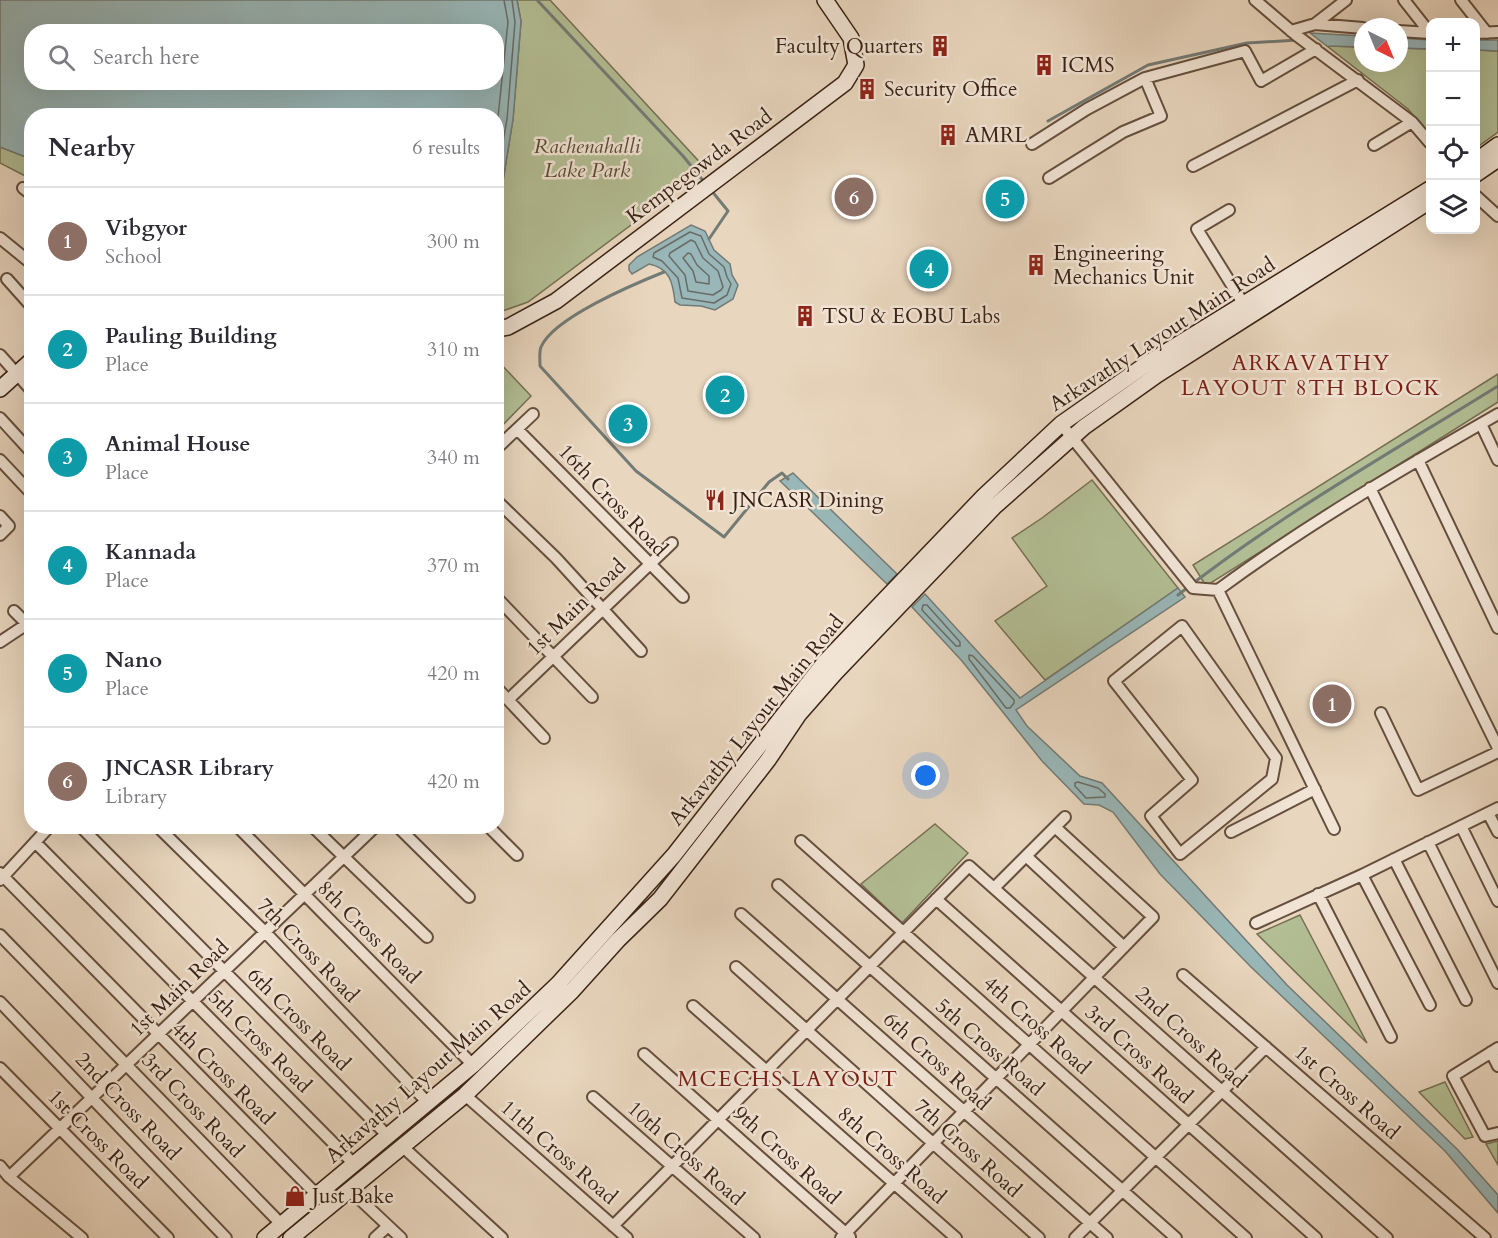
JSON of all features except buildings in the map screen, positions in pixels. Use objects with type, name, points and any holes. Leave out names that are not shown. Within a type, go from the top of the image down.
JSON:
[{"type":"main road","name":"Kempegowda Road","points":[[504,327],[556,301],[845,83],[856,65],[851,39],[825,0]]},
{"type":"main road","points":[[1480,159],[1498,145]]},
{"type":"main road","points":[[1480,171],[1498,159]]},
{"type":"main road","name":"Arkavathy Layout Main Road","points":[[294,1233],[318,1196],[473,1065],[558,984],[674,855],[824,663],[896,598],[984,496],[1061,424],[1148,363],[1426,192]]},
{"type":"main road","name":"Arkavathy Layout Main Road","points":[[916,577],[1083,428],[1157,375],[1426,204]]},
{"type":"main road","points":[[0,390],[24,368]]},
{"type":"main road","name":"Arkavathy Layout Main Road","points":[[266,1238],[294,1233],[403,1148],[465,1095],[572,991],[618,940],[660,899],[768,760],[799,714],[896,598]]},
{"type":"main road","points":[[674,855],[687,865]]},
{"type":"street","points":[[1255,0],[1294,33],[1412,122],[1426,137]]},
{"type":"street","points":[[1294,33],[1315,24],[1346,0]]},
{"type":"street","points":[[1404,0],[1426,27]]},
{"type":"street","points":[[1461,0],[1487,33]]},
{"type":"street","points":[[1315,24],[1354,27]]},
{"type":"street","points":[[1408,31],[1426,33]]},
{"type":"street","points":[[1032,144],[1087,109],[1144,78],[1245,51],[1261,81],[1314,48]]},
{"type":"street","points":[[1049,178],[1123,132],[1161,116],[1144,78]]},
{"type":"street","points":[[1193,166],[1358,80]]},
{"type":"street","points":[[1374,145],[1412,122]]},
{"type":"street","points":[[1480,200],[1498,216]]},
{"type":"street","points":[[1229,210],[1197,229],[1243,303]]},
{"type":"street","points":[[0,238],[24,258]]},
{"type":"street","points":[[7,279],[24,298]]},
{"type":"street","points":[[0,355],[24,384]]},
{"type":"street","points":[[504,442],[533,414]]},
{"type":"street","points":[[1061,424],[1193,588],[1218,590],[1295,535],[1370,488],[1498,414]]},
{"type":"street","points":[[0,418],[24,444]]},
{"type":"street","points":[[1481,424],[1498,460]]},
{"type":"street","name":"16th Cross Road","points":[[517,429],[683,597]]},
{"type":"street","points":[[0,460],[24,486]]},
{"type":"street","points":[[1418,460],[1498,628]]},
{"type":"street","points":[[1370,488],[1498,750],[1418,790],[1381,713]]},
{"type":"street","points":[[504,508],[556,558],[641,651]]},
{"type":"street","points":[[0,516],[9,526],[0,535]]},
{"type":"street","name":"1st Main Road","points":[[508,700],[672,543]]},
{"type":"street","points":[[1218,590],[1335,829]]},
{"type":"street","points":[[504,605],[592,697]]},
{"type":"street","points":[[14,611],[24,621]]},
{"type":"street","points":[[1182,626],[1276,758],[1272,779],[1180,854],[1150,816],[1192,780],[1114,681],[1182,626]]},
{"type":"street","points":[[0,642],[24,629]]},
{"type":"street","points":[[504,696],[544,738]]},
{"type":"street","points":[[1276,758],[1295,748]]},
{"type":"street","points":[[1230,832],[1315,789]]},
{"type":"street","points":[[1256,923],[1362,875],[1493,810],[1498,832]]},
{"type":"street","points":[[994,888],[1065,817]]},
{"type":"street","points":[[1461,826],[1498,901]]},
{"type":"street","points":[[846,1236],[933,1143],[1153,917],[1055,827]]},
{"type":"street","points":[[1,877],[42,834]]},
{"type":"street","name":"6th Cross Road","points":[[88,834],[388,1137]]},
{"type":"street","name":"7th Cross Road","points":[[165,834],[265,932],[428,1103]]},
{"type":"street","name":"8th Cross Road","points":[[245,834],[473,1065]]},
{"type":"street","points":[[321,834],[427,937]]},
{"type":"street","name":"1st Main Road","points":[[9,1177],[367,834]]},
{"type":"street","points":[[404,834],[469,897]]},
{"type":"street","points":[[496,834],[516,855]]},
{"type":"street","name":"4th Cross Road","points":[[801,841],[1246,1238]]},
{"type":"street","name":"5th Cross Road","points":[[35,842],[355,1165]]},
{"type":"street","points":[[1428,842],[1498,983]]},
{"type":"street","points":[[1026,856],[1124,947]]},
{"type":"street","points":[[1394,859],[1466,1000]]},
{"type":"street","name":"2nd Cross Road","points":[[936,899],[969,866],[1387,1238]]},
{"type":"street","points":[[1362,875],[1430,1005]]},
{"type":"street","name":"4th Cross Road","points":[[1,877],[318,1196]]},
{"type":"street","name":"5th Cross Road","points":[[778,885],[1176,1238]]},
{"type":"street","points":[[1318,894],[1391,1037]]},
{"type":"street","points":[[614,1226],[936,899]]},
{"type":"street","name":"3rd Cross Road","points":[[936,899],[1316,1238]]},
{"type":"street","name":"6th Cross Road","points":[[741,914],[1107,1238]]},
{"type":"street","name":"3rd Cross Road","points":[[0,935],[294,1233]]},
{"type":"street","name":"7th Cross Road","points":[[736,967],[1039,1238]]},
{"type":"street","name":"1st Cross Road","points":[[1183,975],[1485,1238]]},
{"type":"street","name":"2nd Cross Road","points":[[0,1002],[226,1238]]},
{"type":"street","name":"8th Cross Road","points":[[693,1006],[956,1238]]},
{"type":"street","points":[[1075,1238],[1266,1047]]},
{"type":"street","points":[[1498,1066],[1495,1050],[1453,1076],[1485,1136],[1498,1133]]},
{"type":"street","name":"9th Cross Road","points":[[644,1054],[846,1236]]},
{"type":"street","name":"1st Cross Road","points":[[0,1068],[168,1238]]},
{"type":"street","name":"11th Cross Road","points":[[465,1095],[627,1238]]},
{"type":"street","name":"10th Cross Road","points":[[593,1097],[754,1238]]},
{"type":"street","points":[[403,1148],[502,1238]]},
{"type":"street","points":[[0,1166],[9,1177],[82,1238]]},
{"type":"street","points":[[350,1190],[401,1238]]},
{"type":"street","points":[[375,1238],[388,1226]]},
{"type":"green space","name":"Rachenahalli Lake Park","points":[[517,0],[550,0],[706,169],[528,302],[504,311],[504,175],[513,119],[521,21]]},
{"type":"green space","points":[[1327,46],[1354,47],[1354,67]]},
{"type":"green space","points":[[1408,48],[1426,49],[1426,130],[1408,109],[1360,72],[1408,72]]},
{"type":"green space","points":[[1480,50],[1498,51],[1498,132],[1480,145]]},
{"type":"green space","points":[[0,147],[24,156],[24,175],[0,163]]},
{"type":"green space","points":[[504,367],[531,396],[504,424]]},
{"type":"green space","points":[[1498,374],[1498,402],[1206,586],[1193,565]]},
{"type":"green space","points":[[1092,480],[1178,588],[1045,680],[995,621],[1047,586],[1012,538]]},
{"type":"green space","points":[[935,824],[968,853],[902,923],[861,884]]},
{"type":"green space","points":[[1300,915],[1367,1043],[1257,934]]},
{"type":"green space","points":[[1445,1082],[1473,1137],[1465,1139],[1419,1092]]},
{"type":"green space","points":[[1498,1141],[1498,1165],[1486,1144]]},
{"type":"water","points":[[0,0],[517,0],[521,21],[513,119],[504,175],[504,108],[24,108],[24,156],[0,147]]},
{"type":"water","points":[[1310,33],[1354,35],[1354,47],[1327,46]]},
{"type":"water","points":[[1408,39],[1426,40],[1426,49],[1408,48]]},
{"type":"water","points":[[1480,40],[1498,40],[1498,51],[1480,50]]},
{"type":"water","points":[[691,225],[705,231],[714,250],[730,264],[732,275],[738,285],[733,299],[715,310],[701,306],[680,305],[675,302],[669,277],[656,266],[649,264],[632,274],[629,270],[629,265],[637,257]]},
{"type":"water","points":[[793,473],[897,574],[887,584],[780,481]]},
{"type":"water","points":[[1178,588],[1185,597],[1016,710],[1027,726],[1080,776],[1102,783],[1287,985],[1457,1149],[1498,1195],[1498,1213],[1445,1151],[1251,967],[1160,874],[1113,812],[1099,805],[1084,804],[1042,761],[962,661],[912,607],[925,594],[1020,698]]},
{"type":"waterway","points":[[537,0],[683,156],[705,183]]},
{"type":"waterway","points":[[1048,121],[1148,65],[1247,43],[1298,40]]},
{"type":"waterway","points":[[709,239],[728,211],[711,190]]},
{"type":"waterway","points":[[664,272],[596,303],[561,325],[548,336],[541,347],[540,366],[636,471],[724,537],[769,482],[782,473],[788,479]]},
{"type":"waterway","points":[[1178,595],[1255,538],[1498,386]]},
{"type":"place","name":"Faculty Quarters","points":[[940,46]]},
{"type":"place","name":"ICMS","points":[[1044,65]]},
{"type":"place","name":"Security Office","points":[[867,89]]},
{"type":"place","name":"AMRL","points":[[948,135]]},
{"type":"place","name":"JNCASR Library","points":[[854,197]]},
{"type":"place","name":"Nano","points":[[1005,199]]},
{"type":"place","name":"Engineering Mechanics Unit","points":[[1036,265]]},
{"type":"place","name":"Kannada","points":[[929,269]]},
{"type":"place","name":"TSU & EOBU Labs","points":[[805,316]]},
{"type":"place","name":"Pauling Building","points":[[725,395]]},
{"type":"place","name":"Animal House","points":[[628,424]]},
{"type":"place","name":"JNCASR Dining","points":[[715,500]]},
{"type":"place","name":"Vibgyor","points":[[1332,704]]},
{"type":"place","name":"Just Bake","points":[[295,1196]]},
{"type":"district","name":"ARKAVATHY LAYOUT 8TH BLOCK","points":[[1311,374]]},
{"type":"district","name":"MCECHS LAYOUT","points":[[788,1078]]}]
